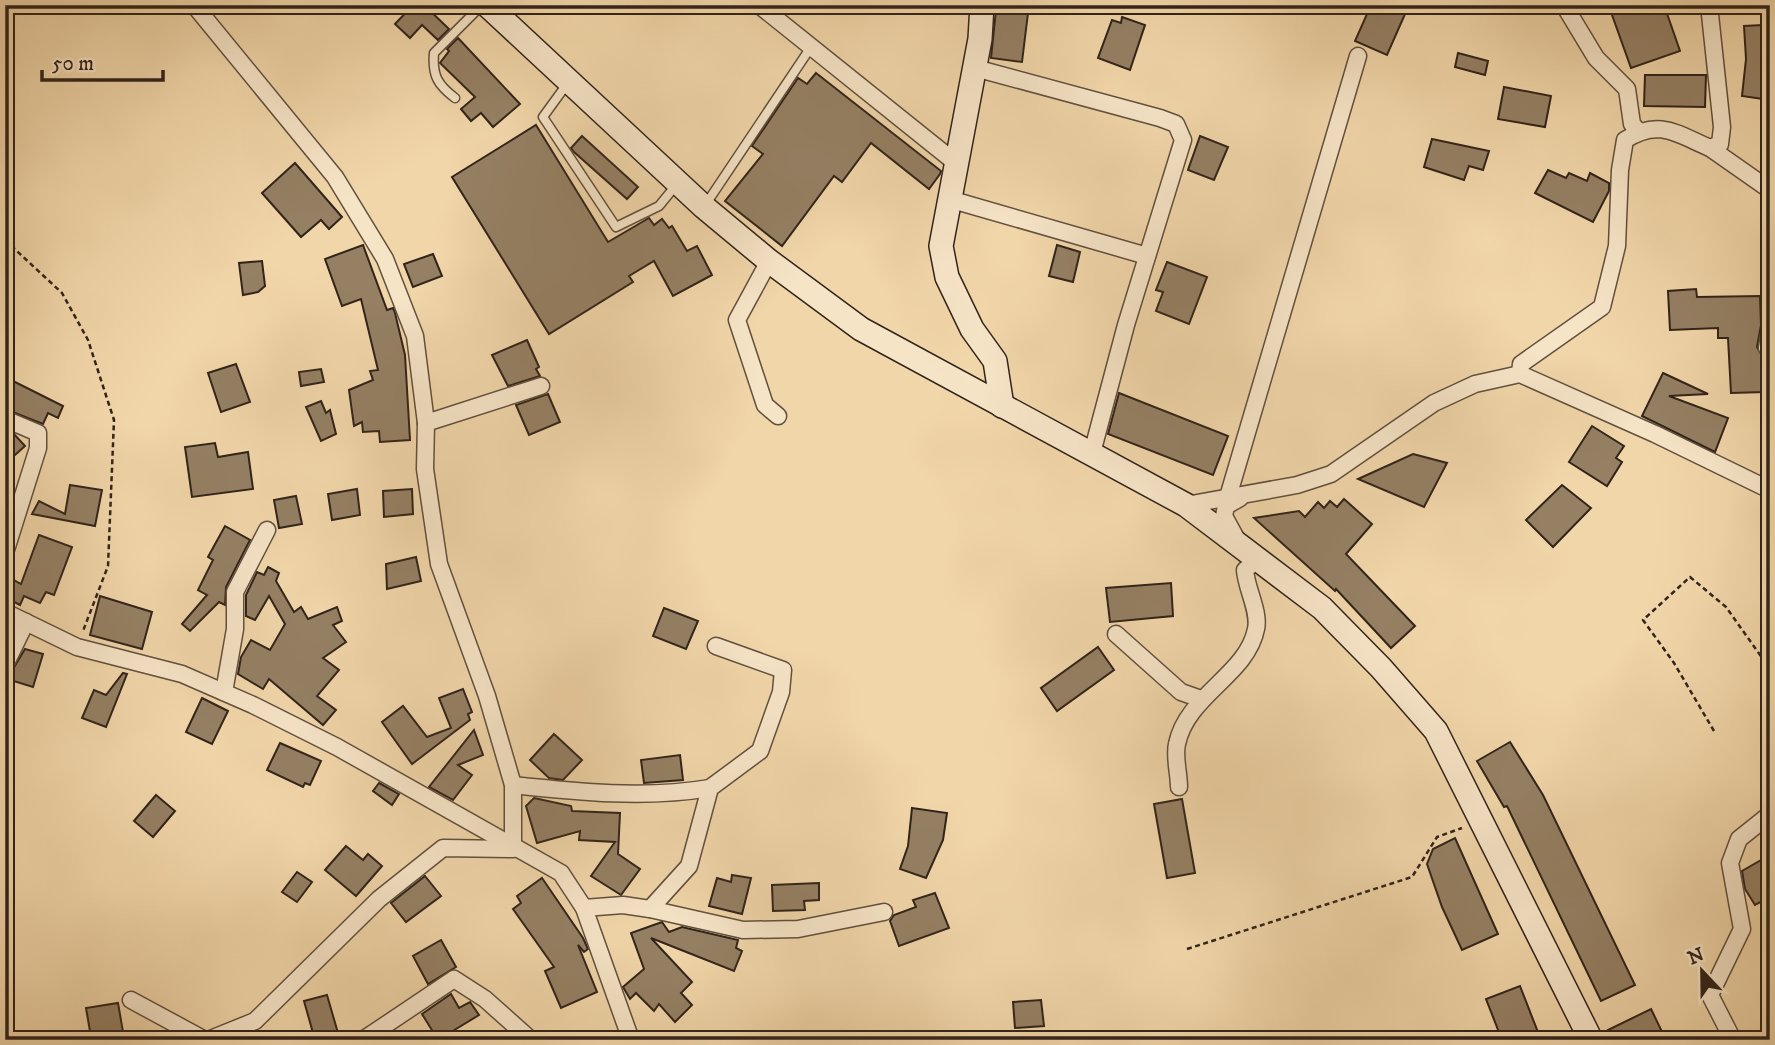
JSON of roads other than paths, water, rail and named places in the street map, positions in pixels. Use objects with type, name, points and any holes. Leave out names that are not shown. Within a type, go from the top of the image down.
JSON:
[{"type":"street","points":[[98,5],[119,5]]},
{"type":"street","points":[[194,5],[335,177],[386,259],[415,336],[425,423],[425,469],[439,564],[487,696],[513,785],[513,849]]},
{"type":"street","points":[[484,5],[704,207],[769,261],[862,329],[1186,505],[1322,608],[1381,668],[1436,731],[1591,1040]]},
{"type":"street","points":[[759,5],[956,163]]},
{"type":"street","points":[[982,5],[975,68],[941,246],[947,277],[972,329],[995,360],[1002,406]]},
{"type":"street","points":[[1564,5],[1596,58],[1627,89],[1632,124],[1639,132]]},
{"type":"street","points":[[1709,5],[1722,127],[1720,144],[1710,148]]},
{"type":"street","points":[[1228,497],[1358,56]]},
{"type":"street","points":[[975,68],[1013,76],[1176,124],[1183,140],[1147,256],[1092,453]]},
{"type":"street","points":[[1520,374],[1521,364],[1602,307],[1617,246],[1620,170],[1625,141],[1639,132],[1661,127],[1710,148],[1769,192]]},
{"type":"street","points":[[949,199],[1147,256]]},
{"type":"street","points":[[769,261],[737,320],[765,405],[778,416]]},
{"type":"street","points":[[1767,348],[1770,330]]},
{"type":"street","points":[[1186,505],[1297,485],[1331,474],[1434,403],[1475,384],[1520,374],[1655,434],[1770,490]]},
{"type":"street","points":[[425,423],[541,387]]},
{"type":"street","points":[[5,419],[38,433],[38,448],[5,553]]},
{"type":"street","points":[[1180,787],[1176,744],[1201,699],[1246,653],[1257,627],[1245,570],[1249,553],[1224,516],[1226,506],[1247,494]]},
{"type":"street","points":[[224,692],[234,640],[234,592],[267,530]]},
{"type":"street","points":[[5,612],[77,647],[182,674],[224,692],[337,747],[513,849],[561,873],[584,908],[623,1036]]},
{"type":"street","points":[[5,666],[26,622]]},
{"type":"street","points":[[1116,634],[1181,692],[1201,699]]},
{"type":"street","points":[[513,785],[567,791],[668,795],[710,788],[760,751],[781,692],[783,670],[716,646]]},
{"type":"street","points":[[650,909],[689,866],[710,788]]},
{"type":"street","points":[[1732,1040],[1710,995],[1742,929],[1730,863],[1739,839],[1769,815]]},
{"type":"street","points":[[131,1000],[206,1040],[255,1021],[379,899],[443,848],[513,849]]},
{"type":"street","points":[[584,908],[623,905],[743,930],[798,929],[884,912]]},
{"type":"street","points":[[363,1040],[454,979],[485,999],[531,1040]]},
{"type":"lane","points":[[455,98],[439,86],[432,70],[433,53],[484,5]]},
{"type":"lane","points":[[704,207],[811,47]]},
{"type":"lane","points":[[569,82],[543,117],[616,227],[659,206],[678,183]]}]
